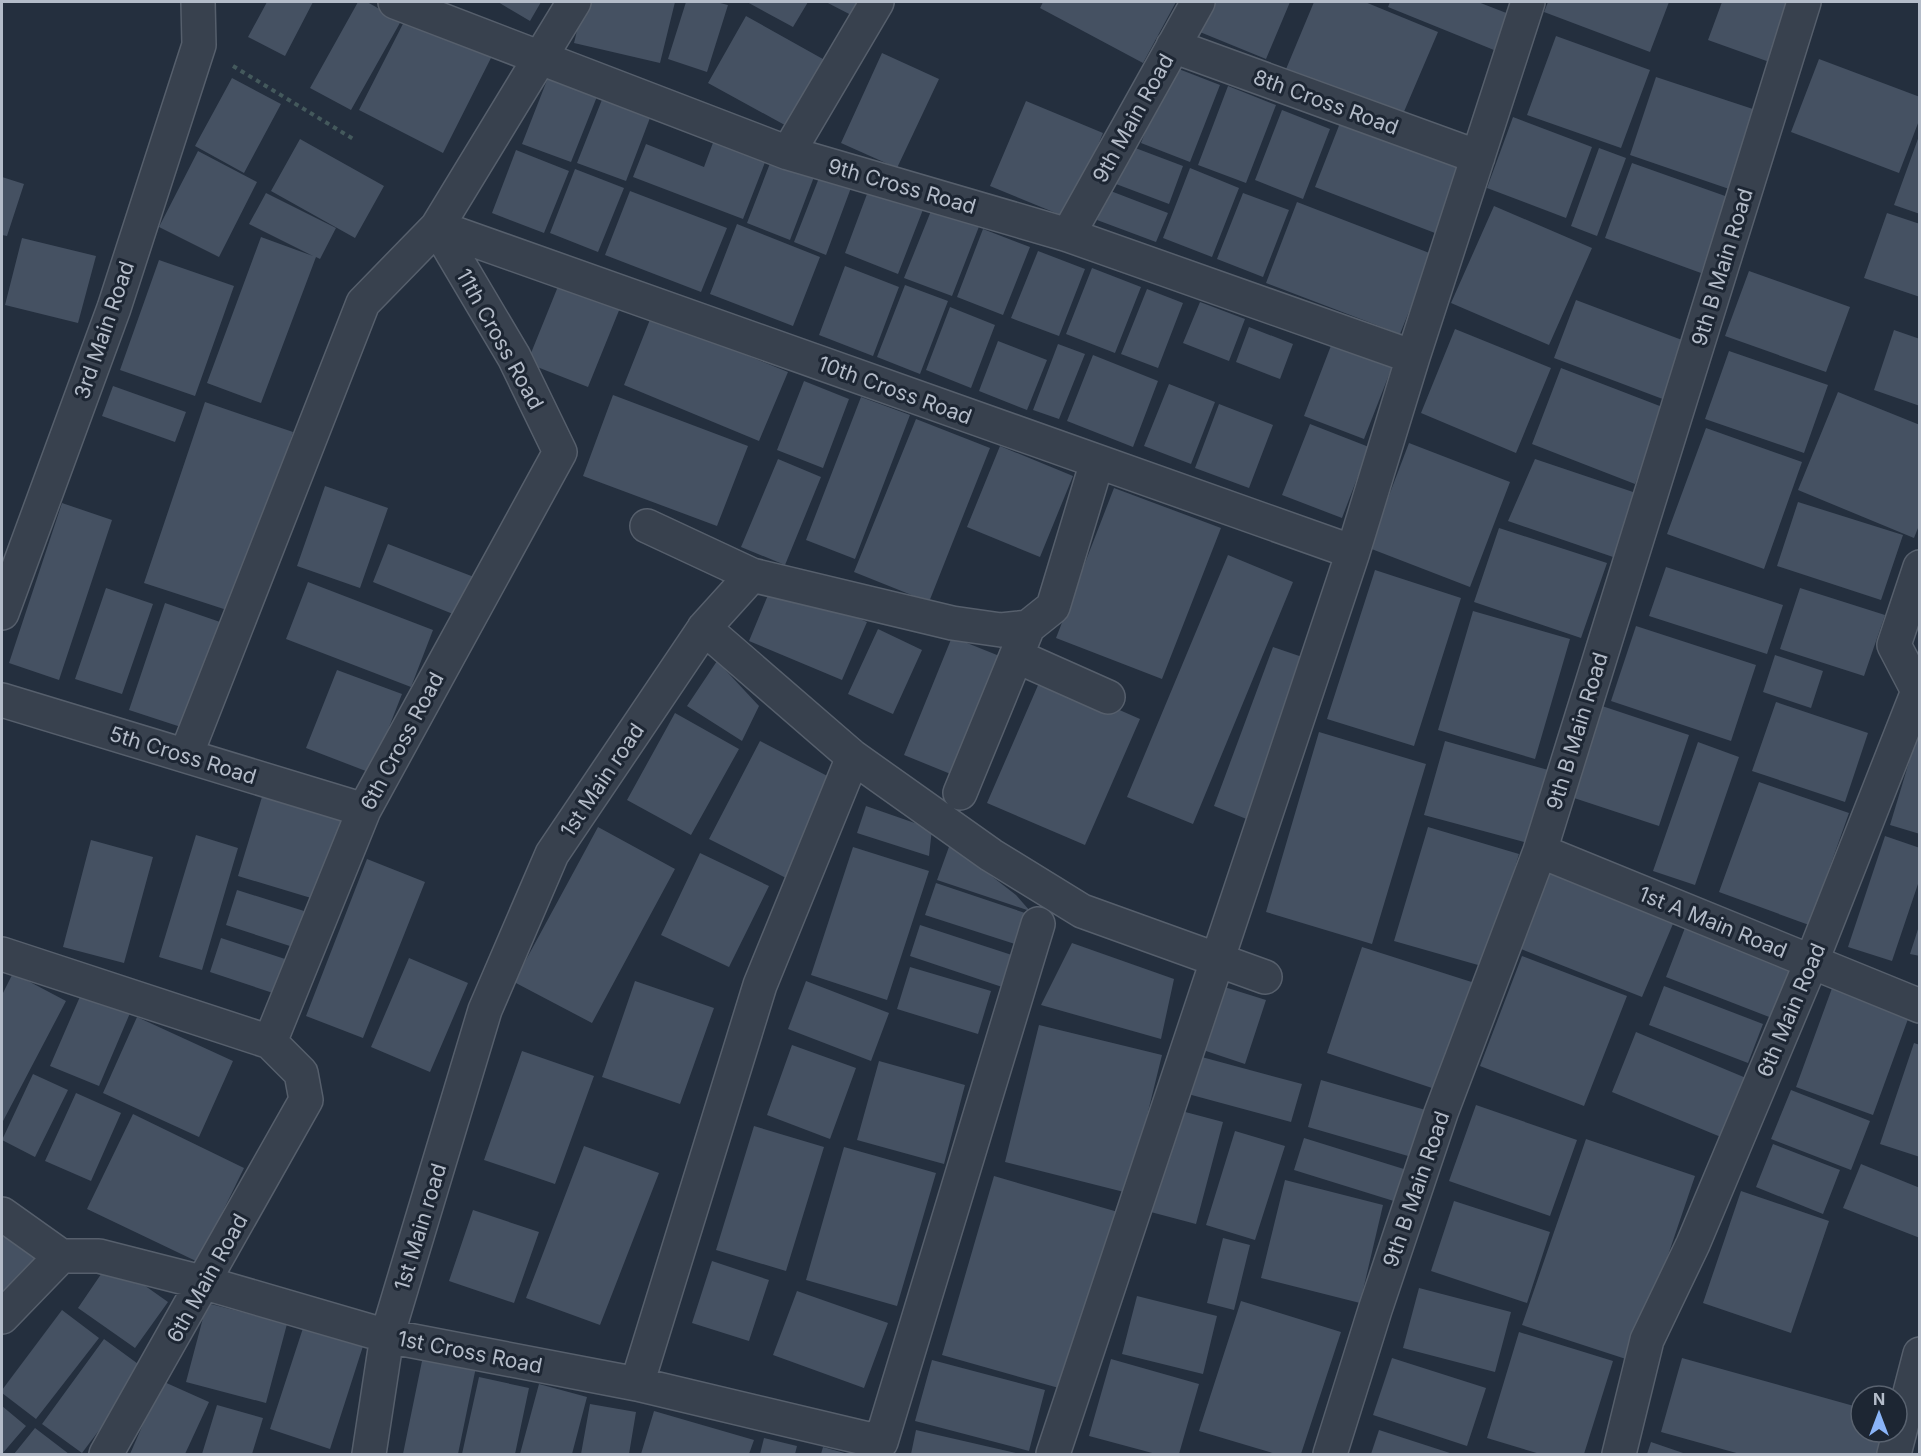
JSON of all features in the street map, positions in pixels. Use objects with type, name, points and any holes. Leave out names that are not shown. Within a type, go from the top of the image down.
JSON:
[{"type":"street","name":"3rd Main Road","points":[[2,613],[114,308],[199,45],[198,2]]},
{"type":"street","name":"9th Cross Road","points":[[395,2],[788,153],[1068,235],[1413,357]]},
{"type":"street","points":[[186,755],[363,303],[437,227],[574,2]]},
{"type":"street","points":[[788,153],[877,2]]},
{"type":"street","name":"9th Main Road","points":[[1068,235],[1198,2]]},
{"type":"street","points":[[1053,1455],[1353,552],[1413,357],[1528,2]]},
{"type":"street","name":"9th B Main Road","points":[[1330,1455],[1375,1310],[1441,1113],[1540,851],[1804,2]]},
{"type":"street","name":"8th Cross Road","points":[[1173,46],[1478,157]]},
{"type":"street","name":"11th Cross Road","points":[[437,227],[514,357],[560,452]]},
{"type":"street","name":"10th Cross Road","points":[[437,227],[1353,552]]},
{"type":"street","name":"6th Cross Road","points":[[270,1042],[364,810],[560,452]]},
{"type":"street","points":[[960,793],[1022,642],[1053,607],[1097,462]]},
{"type":"street","points":[[647,526],[752,575],[952,622],[1001,630],[1108,697]]},
{"type":"street","name":"6th Main Road","points":[[1619,1455],[1647,1340],[1693,1244],[1811,963],[1919,691],[1894,645],[1920,567]]},
{"type":"street","name":"1st Main road","points":[[369,1455],[387,1336],[485,1010],[552,854],[704,628],[752,575]]},
{"type":"street","points":[[704,628],[853,757],[991,855],[1082,911],[1265,977]]},
{"type":"street","name":"5th Cross Road","points":[[2,700],[364,810]]},
{"type":"street","points":[[637,1384],[760,986],[853,757]]},
{"type":"street","name":"1st A Main Road","points":[[1540,851],[1920,1006]]},
{"type":"street","name":"1st Cross Road","points":[[62,1256],[99,1256],[205,1283],[387,1336],[637,1384],[881,1442],[1038,924]]},
{"type":"street","points":[[2,954],[270,1042]]},
{"type":"street","name":"6th Main Road","points":[[106,1455],[205,1283],[306,1100],[301,1073],[270,1042]]},
{"type":"street","points":[[2,1214],[62,1256],[2,1317]]},
{"type":"street","points":[[1894,1455],[1918,1362]]},
{"type":"path","points":[[244,72],[355,140]]},
{"type":"building","points":[[267,2],[313,2],[285,56],[248,37]]},
{"type":"building","points":[[358,2],[367,2],[401,21],[351,110],[310,88]]},
{"type":"building","points":[[498,2],[541,2],[530,21]]},
{"type":"building","points":[[584,2],[675,2],[660,63],[574,43]]},
{"type":"building","points":[[686,2],[716,2],[728,5],[707,72],[668,59]]},
{"type":"building","points":[[747,2],[808,2],[793,27]]},
{"type":"building","points":[[826,2],[864,2],[855,17]]},
{"type":"building","points":[[1043,2],[1176,2],[1143,63],[1040,8]]},
{"type":"building","points":[[1207,2],[1290,2],[1266,59],[1195,30]]},
{"type":"building","points":[[1314,2],[1365,2],[1438,32],[1400,121],[1284,74]]},
{"type":"building","points":[[1390,2],[1478,2],[1509,14],[1494,50],[1388,7]]},
{"type":"building","points":[[1548,2],[1669,2],[1650,52],[1544,12]]},
{"type":"building","points":[[1722,2],[1798,2],[1775,64],[1708,40]]},
{"type":"building","points":[[409,12],[493,54],[443,153],[359,110]]},
{"type":"building","points":[[746,16],[830,63],[792,129],[708,83]]},
{"type":"building","points":[[1556,36],[1650,70],[1621,148],[1527,115]]},
{"type":"building","points":[[882,53],[939,79],[897,168],[841,143]]},
{"type":"building","points":[[1819,59],[1920,97],[1920,118],[1899,173],[1791,132]]},
{"type":"building","points":[[1171,66],[1220,85],[1190,162],[1141,143]]},
{"type":"building","points":[[551,70],[600,89],[571,162],[522,144]]},
{"type":"building","points":[[1656,77],[1762,112],[1735,191],[1630,155]]},
{"type":"building","points":[[232,78],[281,104],[244,173],[195,146]]},
{"type":"building","points":[[1228,86],[1276,105],[1246,183],[1198,165]]},
{"type":"building","points":[[605,92],[653,110],[626,181],[577,163]]},
{"type":"building","points":[[1026,101],[1103,133],[1068,218],[990,186]]},
{"type":"building","points":[[1282,110],[1330,129],[1303,199],[1255,180]]},
{"type":"building","points":[[1513,117],[1592,147],[1566,218],[1487,188]]},
{"type":"building","points":[[1340,123],[1459,168],[1435,233],[1315,187]]},
{"type":"building","points":[[717,132],[769,152],[743,219],[633,177],[646,144],[704,167]]},
{"type":"building","points":[[1920,137],[1920,214],[1894,205]]},
{"type":"building","points":[[300,139],[384,186],[355,238],[271,191]]},
{"type":"building","points":[[1130,146],[1183,166],[1169,204],[1116,184]]},
{"type":"building","points":[[1599,148],[1626,158],[1597,236],[1571,226]]},
{"type":"building","points":[[516,150],[569,171],[544,233],[492,213]]},
{"type":"building","points":[[198,151],[257,182],[219,257],[159,227]]},
{"type":"building","points":[[774,153],[817,169],[790,240],[747,223]]},
{"type":"building","points":[[1632,163],[1728,197],[1701,273],[1605,238]]},
{"type":"building","points":[[824,165],[855,177],[826,255],[794,242]]},
{"type":"building","points":[[1190,168],[1239,188],[1212,257],[1163,238]]},
{"type":"building","points":[[575,169],[624,188],[598,252],[550,233]]},
{"type":"building","points":[[2,177],[24,184],[7,236],[2,235]]},
{"type":"building","points":[[870,186],[924,207],[898,274],[845,253]]},
{"type":"building","points":[[1108,190],[1168,213],[1156,242],[1097,220]]},
{"type":"building","points":[[630,191],[727,228],[701,292],[605,255]]},
{"type":"building","points":[[266,193],[336,228],[320,259],[316,257],[261,403],[207,383],[261,237],[313,256],[249,224]]},
{"type":"building","points":[[1243,193],[1289,210],[1263,277],[1217,259]]},
{"type":"building","points":[[1297,202],[1432,254],[1400,334],[1266,283]]},
{"type":"building","points":[[933,206],[980,224],[952,296],[904,278]]},
{"type":"building","points":[[1494,206],[1592,248],[1549,345],[1451,303]]},
{"type":"building","points":[[1887,213],[1920,224],[1920,297],[1864,278]]},
{"type":"building","points":[[737,224],[820,257],[793,326],[710,294]]},
{"type":"building","points":[[983,229],[1030,247],[1003,315],[957,297]]},
{"type":"building","points":[[22,238],[96,256],[78,323],[5,305]]},
{"type":"building","points":[[1038,251],[1085,269],[1059,336],[1011,318]]},
{"type":"building","points":[[159,260],[234,286],[195,396],[120,370]]},
{"type":"building","points":[[845,266],[899,287],[873,356],[819,335]]},
{"type":"building","points":[[1092,268],[1141,287],[1115,353],[1066,334]]},
{"type":"building","points":[[1749,271],[1850,307],[1826,372],[1725,336]]},
{"type":"building","points":[[561,279],[622,303],[588,387],[527,363]]},
{"type":"building","points":[[905,285],[948,301],[920,374],[877,357]]},
{"type":"building","points":[[1147,289],[1183,303],[1158,368],[1121,354]]},
{"type":"building","points":[[1576,300],[1690,343],[1668,401],[1554,358]]},
{"type":"building","points":[[1200,302],[1245,319],[1229,361],[1183,343]]},
{"type":"building","points":[[950,307],[995,325],[971,388],[926,370]]},
{"type":"building","points":[[651,317],[788,372],[759,441],[624,385]]},
{"type":"building","points":[[1249,327],[1293,344],[1280,379],[1236,362]]},
{"type":"building","points":[[1455,329],[1551,368],[1516,453],[1421,413]]},
{"type":"building","points":[[1894,330],[1920,339],[1920,406],[1874,390]]},
{"type":"building","points":[[998,341],[1047,360],[1027,410],[979,391]]},
{"type":"building","points":[[1332,343],[1392,367],[1364,439],[1304,416]]},
{"type":"building","points":[[1058,344],[1085,354],[1059,419],[1033,410]]},
{"type":"building","points":[[1729,351],[1828,385],[1804,453],[1705,419]]},
{"type":"building","points":[[1093,355],[1158,381],[1133,447],[1067,421]]},
{"type":"building","points":[[1561,368],[1665,408],[1635,484],[1532,444]]},
{"type":"building","points":[[804,381],[849,399],[823,468],[777,450]]},
{"type":"building","points":[[1169,384],[1215,402],[1191,464],[1144,446]]},
{"type":"building","points":[[113,386],[186,412],[175,442],[102,416]]},
{"type":"building","points":[[1838,392],[1920,425],[1920,523],[1914,538],[1798,490]]},
{"type":"building","points":[[613,395],[748,446],[717,526],[583,476]]},
{"type":"building","points":[[861,397],[910,415],[855,559],[806,540]]},
{"type":"building","points":[[205,402],[293,432],[233,612],[144,583]]},
{"type":"building","points":[[1219,404],[1273,425],[1249,488],[1195,468]]},
{"type":"building","points":[[916,419],[990,448],[929,602],[854,572]]},
{"type":"building","points":[[1310,424],[1369,447],[1342,518],[1282,495]]},
{"type":"building","points":[[1706,428],[1802,462],[1764,569],[1667,534]]},
{"type":"building","points":[[1409,443],[1510,482],[1470,587],[1369,548]]},
{"type":"building","points":[[1000,446],[1073,476],[1040,557],[967,527]]},
{"type":"building","points":[[778,459],[821,477],[785,565],[741,547]]},
{"type":"building","points":[[1535,459],[1636,493],[1616,558],[1508,521]]},
{"type":"building","points":[[325,486],[388,508],[360,588],[297,566]]},
{"type":"building","points":[[1114,488],[1221,528],[1162,679],[1056,638]]},
{"type":"building","points":[[1798,502],[1903,535],[1881,600],[1777,566]]},
{"type":"building","points":[[62,503],[112,520],[59,680],[9,663]]},
{"type":"building","points":[[1499,528],[1607,563],[1581,638],[1474,602]]},
{"type":"building","points":[[388,544],[474,577],[458,616],[373,582]]},
{"type":"building","points":[[1228,555],[1293,582],[1193,824],[1127,797]]},
{"type":"building","points":[[1666,567],[1783,605],[1767,654],[1649,616]]},
{"type":"building","points":[[1375,570],[1461,598],[1414,746],[1327,719]]},
{"type":"building","points":[[308,582],[433,630],[411,687],[286,639]]},
{"type":"building","points":[[773,583],[867,622],[842,680],[749,641]]},
{"type":"building","points":[[106,588],[153,604],[122,694],[75,679]]},
{"type":"building","points":[[1800,588],[1885,615],[1864,676],[1780,649]]},
{"type":"building","points":[[165,603],[223,623],[187,729],[129,710]]},
{"type":"building","points":[[1473,611],[1570,639],[1535,759],[1438,730]]},
{"type":"building","points":[[1636,626],[1756,665],[1731,741],[1611,701]]},
{"type":"building","points":[[878,629],[922,650],[893,714],[848,694]]},
{"type":"building","points":[[952,637],[1007,659],[958,777],[904,755]]},
{"type":"building","points":[[1273,647],[1314,661],[1254,822],[1214,806]]},
{"type":"building","points":[[1775,655],[1823,671],[1811,708],[1763,692]]},
{"type":"building","points":[[717,661],[759,706],[742,741],[687,706]]},
{"type":"building","points":[[337,670],[402,694],[371,773],[306,748]]},
{"type":"building","points":[[1042,676],[1140,719],[1085,845],[987,803]]},
{"type":"building","points":[[1776,702],[1868,733],[1845,802],[1752,771]]},
{"type":"building","points":[[1602,706],[1689,735],[1659,826],[1571,797]]},
{"type":"building","points":[[675,713],[739,749],[691,835],[627,800]]},
{"type":"building","points":[[1920,729],[1920,834],[1890,825]]},
{"type":"building","points":[[1319,732],[1426,764],[1372,944],[1266,912]]},
{"type":"building","points":[[760,741],[837,781],[786,878],[709,839]]},
{"type":"building","points":[[1445,741],[1559,773],[1539,846],[1424,815]]},
{"type":"building","points":[[1698,742],[1739,757],[1695,885],[1653,871]]},
{"type":"building","points":[[1759,782],[1849,813],[1809,925],[1719,892]]},
{"type":"building","points":[[265,787],[348,812],[321,901],[238,876]]},
{"type":"building","points":[[866,806],[932,829],[929,856],[857,833]]},
{"type":"building","points":[[598,827],[675,869],[592,1023],[514,982]]},
{"type":"building","points":[[1428,827],[1519,854],[1485,967],[1394,941]]},
{"type":"building","points":[[196,835],[238,848],[202,970],[159,957]]},
{"type":"building","points":[[1885,836],[1920,848],[1920,878],[1892,961],[1848,947]]},
{"type":"building","points":[[91,840],[153,857],[124,963],[63,947]]},
{"type":"building","points":[[950,844],[1016,895],[1030,911],[937,880]]},
{"type":"building","points":[[853,847],[929,871],[887,1000],[811,975]]},
{"type":"building","points":[[700,853],[769,886],[729,967],[661,935]]},
{"type":"building","points":[[367,859],[425,882],[363,1038],[306,1016]]},
{"type":"building","points":[[1552,861],[1678,912],[1642,997],[1516,947]]},
{"type":"building","points":[[936,883],[1034,916],[1024,947],[925,915]]},
{"type":"building","points":[[237,890],[304,911],[293,947],[226,925]]},
{"type":"building","points":[[1688,920],[1799,964],[1777,1020],[1666,977]]},
{"type":"building","points":[[920,925],[1021,958],[1011,990],[910,956]]},
{"type":"building","points":[[1920,926],[1920,956],[1910,954]]},
{"type":"building","points":[[221,938],[288,960],[276,994],[210,972]]},
{"type":"building","points":[[1072,943],[1174,979],[1161,1039],[1041,1005]]},
{"type":"building","points":[[1362,947],[1481,985],[1447,1093],[1327,1053]]},
{"type":"building","points":[[1522,956],[1627,996],[1584,1106],[1480,1066]]},
{"type":"building","points":[[409,958],[468,983],[430,1072],[371,1047]]},
{"type":"building","points":[[910,967],[991,991],[978,1034],[897,1009]]},
{"type":"building","points":[[13,973],[66,1001],[2,1123],[2,995]]},
{"type":"building","points":[[1835,980],[1912,1008],[1873,1115],[1796,1087]]},
{"type":"building","points":[[635,981],[714,1008],[680,1104],[602,1077]]},
{"type":"building","points":[[806,981],[889,1013],[871,1061],[788,1029]]},
{"type":"building","points":[[85,985],[133,1006],[99,1086],[50,1066]]},
{"type":"building","points":[[1218,985],[1266,1000],[1245,1064],[1197,1048]]},
{"type":"building","points":[[1664,986],[1763,1024],[1748,1063],[1649,1025]]},
{"type":"building","points":[[137,1017],[233,1061],[199,1137],[103,1093]]},
{"type":"building","points":[[1039,1025],[1162,1055],[1128,1193],[1005,1162]]},
{"type":"building","points":[[1636,1032],[1758,1083],[1733,1142],[1612,1092]]},
{"type":"building","points":[[1914,1043],[1920,1045],[1920,1157],[1880,1144]]},
{"type":"building","points":[[792,1045],[856,1068],[830,1139],[767,1115]]},
{"type":"building","points":[[522,1051],[594,1076],[555,1184],[484,1160]]},
{"type":"building","points":[[1198,1056],[1302,1084],[1291,1122],[1188,1094]]},
{"type":"building","points":[[879,1061],[965,1085],[944,1164],[857,1140]]},
{"type":"building","points":[[33,1074],[68,1090],[35,1157],[2,1140]]},
{"type":"building","points":[[1321,1080],[1429,1111],[1415,1158],[1308,1127]]},
{"type":"building","points":[[1791,1090],[1870,1121],[1851,1170],[1771,1139]]},
{"type":"building","points":[[76,1093],[121,1113],[91,1181],[45,1161]]},
{"type":"building","points":[[1476,1105],[1577,1140],[1550,1216],[1449,1181]]},
{"type":"building","points":[[1174,1109],[1223,1122],[1196,1224],[1147,1211]]},
{"type":"building","points":[[133,1114],[244,1168],[198,1262],[87,1209]]},
{"type":"building","points":[[754,1126],[824,1147],[786,1271],[716,1250]]},
{"type":"building","points":[[1235,1131],[1285,1146],[1255,1240],[1206,1225]]},
{"type":"building","points":[[1304,1138],[1407,1170],[1397,1202],[1294,1170]]},
{"type":"building","points":[[1586,1139],[1695,1176],[1632,1361],[1522,1325]]},
{"type":"building","points":[[1773,1144],[1840,1170],[1823,1214],[1756,1187]]},
{"type":"building","points":[[584,1146],[659,1173],[600,1325],[526,1298]]},
{"type":"building","points":[[844,1147],[936,1173],[897,1306],[806,1280]]},
{"type":"building","points":[[1861,1164],[1920,1188],[1920,1238],[1843,1208]]},
{"type":"building","points":[[994,1176],[1118,1212],[1066,1390],[942,1355]]},
{"type":"building","points":[[1285,1180],[1383,1205],[1360,1303],[1261,1278]]},
{"type":"building","points":[[1741,1191],[1829,1221],[1791,1333],[1703,1303]]},
{"type":"building","points":[[1454,1201],[1550,1232],[1527,1303],[1431,1271]]},
{"type":"building","points":[[473,1210],[539,1232],[514,1303],[449,1281]]},
{"type":"building","points":[[2,1225],[41,1265],[2,1305]]},
{"type":"building","points":[[1223,1238],[1250,1245],[1234,1310],[1207,1303]]},
{"type":"building","points":[[110,1261],[168,1302],[135,1348],[78,1308]]},
{"type":"building","points":[[712,1261],[769,1280],[749,1341],[692,1323]]},
{"type":"building","points":[[1419,1288],[1511,1312],[1495,1372],[1403,1348]]},
{"type":"building","points":[[797,1291],[888,1323],[864,1388],[773,1355]]},
{"type":"building","points":[[1137,1296],[1217,1316],[1203,1374],[1122,1354]]},
{"type":"building","points":[[1241,1301],[1341,1332],[1301,1454],[1276,1454],[1199,1431]]},
{"type":"building","points":[[207,1303],[287,1324],[266,1403],[186,1382]]},
{"type":"building","points":[[62,1310],[99,1338],[36,1419],[2,1393],[2,1390]]},
{"type":"building","points":[[304,1325],[364,1343],[330,1449],[270,1429]]},
{"type":"building","points":[[1519,1332],[1613,1361],[1584,1454],[1540,1454],[1487,1438]]},
{"type":"building","points":[[104,1339],[145,1369],[82,1453],[42,1424]]},
{"type":"building","points":[[423,1356],[476,1367],[458,1454],[403,1454]]},
{"type":"building","points":[[1392,1358],[1486,1388],[1467,1446],[1373,1415]]},
{"type":"building","points":[[1682,1358],[1849,1405],[1849,1444],[1883,1444],[1880,1454],[1740,1454],[1661,1432]]},
{"type":"building","points":[[1111,1359],[1199,1384],[1179,1454],[1156,1454],[1089,1436]]},
{"type":"building","points":[[932,1360],[1045,1390],[1029,1451],[915,1421]]},
{"type":"building","points":[[479,1377],[529,1388],[515,1454],[462,1454]]},
{"type":"building","points":[[162,1381],[209,1402],[185,1454],[130,1454]]},
{"type":"building","points":[[539,1384],[587,1397],[572,1454],[520,1454]]},
{"type":"building","points":[[590,1404],[636,1412],[629,1454],[581,1454]]},
{"type":"building","points":[[217,1405],[263,1418],[252,1454],[202,1454]]},
{"type":"building","points":[[2,1406],[26,1426],[2,1454]]},
{"type":"building","points":[[654,1411],[754,1440],[749,1454],[641,1454]]},
{"type":"building","points":[[35,1428],[69,1454],[14,1454]]},
{"type":"building","points":[[916,1430],[1020,1454],[911,1454]]},
{"type":"building","points":[[1379,1430],[1453,1454],[1371,1454]]},
{"type":"building","points":[[764,1438],[797,1446],[795,1454],[760,1454]]},
{"type":"building","points":[[1651,1442],[1686,1454],[1647,1454]]},
{"type":"building","points":[[823,1447],[848,1454],[821,1454]]}]
